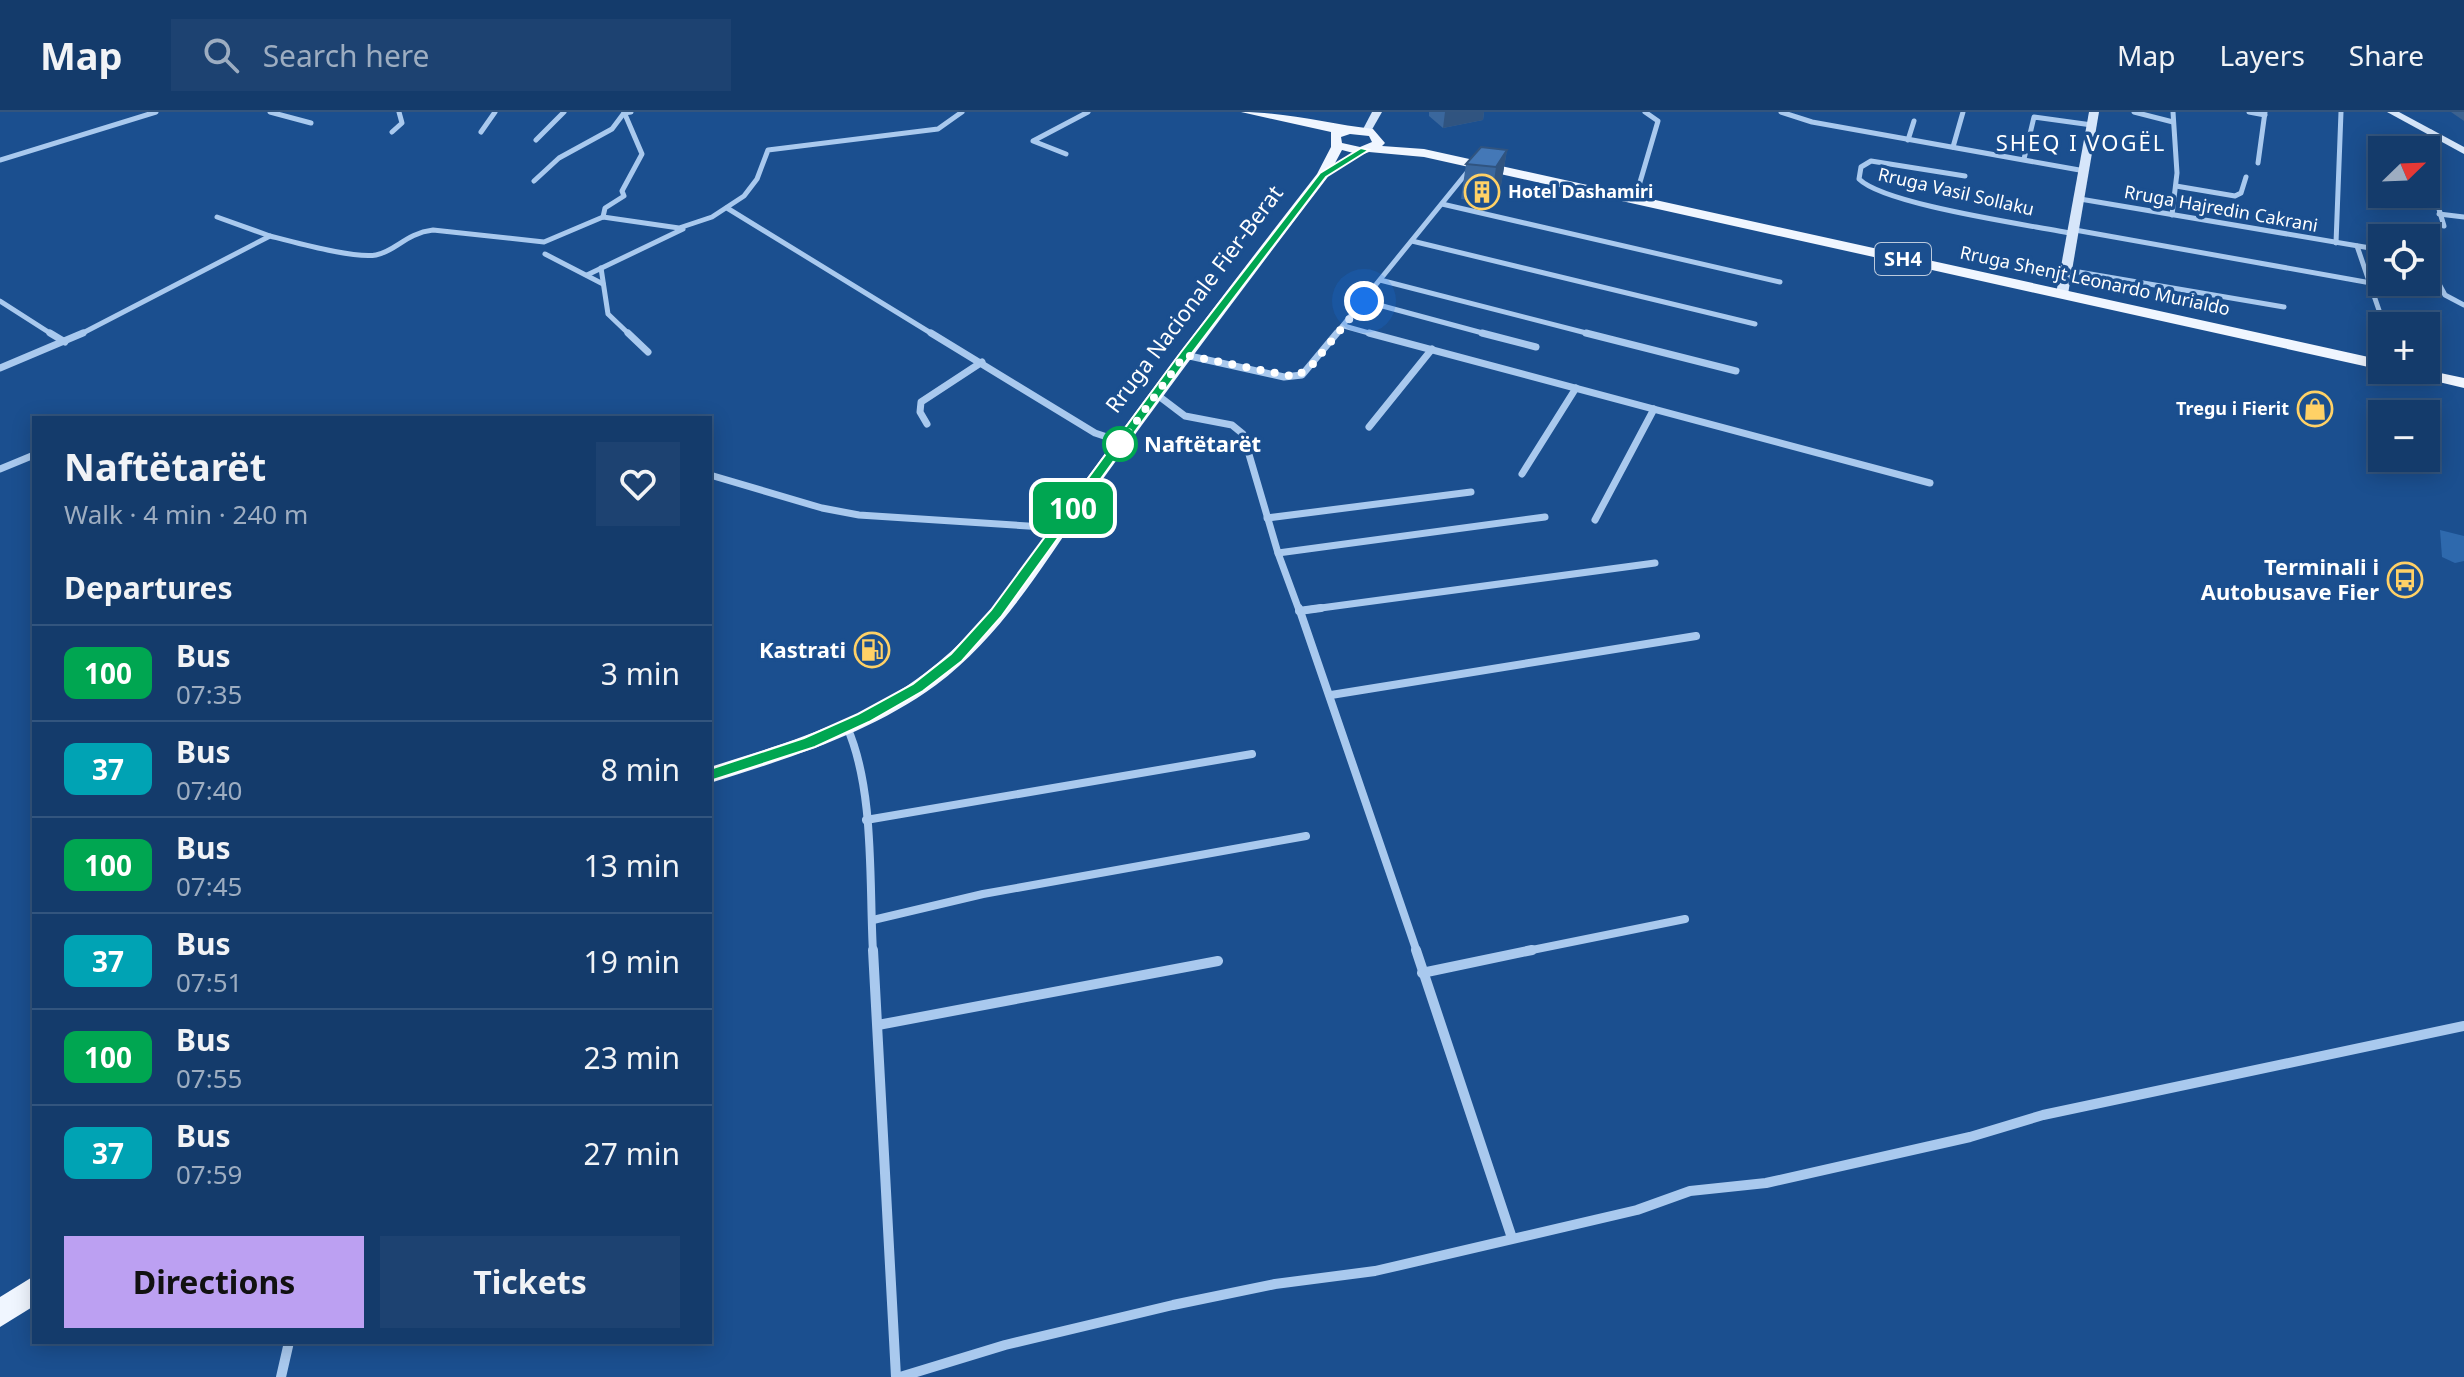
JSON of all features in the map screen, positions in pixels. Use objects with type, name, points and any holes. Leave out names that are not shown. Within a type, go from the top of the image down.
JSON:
[{"type":"main road","name":"SH4","points":[[1247,112],[1352,129],[1372,146]]},
{"type":"main road","name":"SH4","points":[[1269,117],[1352,129],[1372,146]]},
{"type":"main road","points":[[1322,126],[1352,129]]},
{"type":"main road","name":"Rruga Nacionale Fier-Berat","points":[[712,774],[846,726],[918,688],[956,657],[996,614],[1185,355],[1323,175],[1352,129]]},
{"type":"main road","name":"Rruga Nacionale Fier-Berat","points":[[1323,175],[1372,146]]},
{"type":"main road","name":"Rruga Shenjt Leonardo Murialdo","points":[[1372,146],[1424,153]]},
{"type":"main road","name":"Rruga Shenjt Leonardo Murialdo","points":[[1372,146],[1475,164],[2368,362]]},
{"type":"main road","points":[[1347,159],[1398,150]]},
{"type":"main road","points":[[2440,378],[2464,383]]},
{"type":"main road","points":[[0,1313],[32,1291]]},
{"type":"street","points":[[0,160],[156,112]]},
{"type":"street","points":[[270,112],[311,123]]},
{"type":"street","points":[[392,132],[402,123],[399,112]]},
{"type":"street","points":[[481,132],[495,112]]},
{"type":"street","points":[[536,140],[564,112]]},
{"type":"street","points":[[624,112],[631,112]]},
{"type":"street","points":[[534,181],[559,158],[612,129],[624,112]]},
{"type":"street","points":[[603,217],[605,208],[624,196],[622,191],[642,154],[624,112]]},
{"type":"street","points":[[587,275],[727,208],[751,188],[768,150],[938,129],[962,112]]},
{"type":"street","points":[[1066,154],[1033,141],[1088,112]]},
{"type":"street","points":[[1352,129],[1377,112]]},
{"type":"street","points":[[1635,199],[1658,121],[1645,112]]},
{"type":"street","points":[[1781,112],[1806,115],[1812,122],[2085,171]]},
{"type":"street","points":[[1953,147],[1963,112]]},
{"type":"street","points":[[2062,294],[2094,112]]},
{"type":"street","points":[[2134,112],[2173,122]]},
{"type":"street","points":[[2172,215],[2176,186],[2173,112]]},
{"type":"street","points":[[2249,112],[2265,114],[2258,163]]},
{"type":"street","points":[[2336,243],[2341,112]]},
{"type":"street","points":[[2392,112],[2464,151]]},
{"type":"street","points":[[2024,159],[2034,117],[2092,125]]},
{"type":"street","points":[[1908,140],[1914,121]]},
{"type":"street","points":[[2430,136],[2431,132]]},
{"type":"street","name":"Rruga Vasil Sollaku","points":[[1965,176],[1871,161],[1861,167],[1859,179],[1866,186],[1896,197],[2074,232],[2368,282]]},
{"type":"street","points":[[1185,355],[1296,377],[1312,365],[1475,164]]},
{"type":"street","points":[[2176,186],[2235,196],[2241,193],[2246,177]]},
{"type":"street","name":"Rruga Hajredin Cakrani","points":[[2080,199],[2368,248]]},
{"type":"street","points":[[1442,204],[1780,282]]},
{"type":"street","points":[[727,208],[1095,433],[1122,442]]},
{"type":"street","points":[[2437,208],[2444,226]]},
{"type":"street","points":[[2439,214],[2464,217]]},
{"type":"street","points":[[217,217],[311,247],[376,255],[422,231],[455,231],[544,242],[603,217],[668,228],[691,226]]},
{"type":"street","points":[[0,368],[65,342],[270,236]]},
{"type":"street","points":[[1412,241],[1755,324]]},
{"type":"street","points":[[2357,246],[2368,275]]},
{"type":"street","points":[[545,254],[603,284]]},
{"type":"street","points":[[601,268],[608,314],[648,352]]},
{"type":"street","points":[[2067,270],[2284,307]]},
{"type":"street","points":[[1380,280],[1736,371]]},
{"type":"street","points":[[2440,290],[2464,305]]},
{"type":"street","points":[[0,301],[65,342]]},
{"type":"street","points":[[1364,301],[1536,347]]},
{"type":"street","points":[[1344,326],[1930,483]]},
{"type":"street","points":[[1369,427],[1432,349]]},
{"type":"street","points":[[927,424],[920,412],[921,402],[982,362]]},
{"type":"street","points":[[1522,474],[1576,388]]},
{"type":"street","points":[[1156,394],[1185,416],[1238,428],[1278,553],[1331,695],[1512,1238]]},
{"type":"street","points":[[1595,520],[1654,409]]},
{"type":"street","points":[[0,469],[32,456]]},
{"type":"street","points":[[712,476],[822,508],[859,515],[1059,528]]},
{"type":"street","points":[[1267,518],[1471,492]]},
{"type":"street","points":[[1278,553],[1545,517]]},
{"type":"street","points":[[1299,611],[1655,563]]},
{"type":"street","points":[[1331,695],[1696,636]]},
{"type":"street","points":[[846,726],[857,756],[866,820],[898,1377],[1005,1345],[1173,1305],[1285,1282],[1375,1271],[1637,1210],[1690,1191],[1766,1183],[1970,1137],[2043,1115],[2464,1026]]},
{"type":"street","points":[[866,820],[1252,754]]},
{"type":"street","points":[[873,920],[983,894],[1306,836]]},
{"type":"street","points":[[1422,973],[1685,919]]},
{"type":"street","points":[[878,1025],[1218,961]]},
{"type":"street","points":[[281,1377],[289,1344]]},
{"type":"shaded area","points":[[2440,530],[2464,536],[2464,561],[2455,563],[2442,557]]},
{"type":"building","points":[[1481,147],[1507,150],[1496,167],[1466,164]]},
{"type":"waterway","points":[[2459,112],[2464,116]]},
{"type":"bus line","name":"100","points":[[712,774],[809,742],[864,718],[918,688],[956,657],[996,614],[1185,355],[1323,175],[1364,150]]},
{"type":"place","name":"Hotel Dashamiri","points":[[1482,192]]},
{"type":"place","name":"Tregu i Fierit","points":[[2315,409]]},
{"type":"place","name":"Naftëtarët","points":[[1120,444]]},
{"type":"place","name":"Terminali i Autobusave Fier","points":[[2405,580]]},
{"type":"place","name":"Kastrati","points":[[872,650]]},
{"type":"district","name":"SHEQ I VOGËL","points":[[2081,143]]},
{"type":"route","points":[[1120,444],[1185,355],[1296,377],[1306,372],[1364,301]]}]
